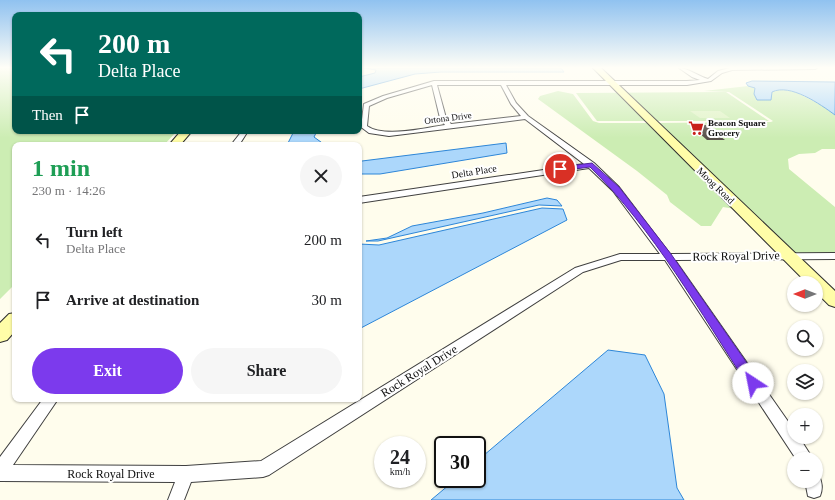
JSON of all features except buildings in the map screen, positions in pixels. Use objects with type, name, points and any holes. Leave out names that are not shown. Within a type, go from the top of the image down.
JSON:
[{"type":"street","name":"Ortona Drive","points":[[405,91],[385,97],[366,105],[364,127],[371,132],[389,134],[526,117]]},
{"type":"street","points":[[436,91],[443,118],[450,127]]},
{"type":"street","points":[[507,91],[514,104],[526,117],[592,165],[616,189],[667,256],[800,452]]},
{"type":"street","name":"Moog Road","points":[[621,91],[835,301]]},
{"type":"street","points":[[177,142],[184,134]]},
{"type":"street","name":"Delta Place","points":[[362,200],[592,165]]},
{"type":"street","name":"Rock Royal Drive","points":[[0,473],[186,474],[263,469],[579,270],[620,257],[788,255],[835,256]]},
{"type":"street","points":[[0,335],[12,322]]},
{"type":"street","points":[[0,470],[49,402]]},
{"type":"street","points":[[176,500],[186,474]]},
{"type":"green space","points":[[0,91],[12,91],[12,134],[174,134],[167,142],[12,142],[12,287],[0,299]]},
{"type":"green space","points":[[557,91],[573,94],[593,121],[599,123],[648,123],[735,209],[723,207],[711,226],[701,226],[670,202],[667,195],[637,171],[538,99],[540,96]]},
{"type":"green space","points":[[712,91],[795,91],[821,105],[835,115],[835,149],[822,149],[815,153],[799,154],[788,159],[789,169],[835,207],[835,255],[795,255],[656,123],[773,121],[729,92]]},
{"type":"green space","points":[[726,92],[769,121],[597,121],[576,93]]},
{"type":"green space","points":[[690,111],[720,111],[730,118],[700,118]]},
{"type":"water","points":[[754,91],[774,91],[772,92],[771,100],[757,100]]},
{"type":"water","points":[[793,91],[835,91],[835,115],[805,96]]},
{"type":"water","points":[[292,134],[316,134],[314,137],[321,142],[288,142]]},
{"type":"water","points":[[506,143],[507,153],[380,174],[362,174],[362,161]]},
{"type":"water","points":[[547,198],[557,200],[562,206],[539,205],[378,241],[366,241],[387,238],[412,226],[483,213]]},
{"type":"water","points":[[542,208],[563,209],[567,220],[362,327],[362,244],[379,245]]},
{"type":"water","points":[[608,350],[645,355],[664,394],[677,488],[684,500],[431,500],[445,488],[486,488],[486,453]]},
{"type":"place","name":"Beacon Square Grocery","points":[[696,128]]},
{"type":"route","points":[[560,169],[592,165],[616,189],[667,256],[753,383]]}]
